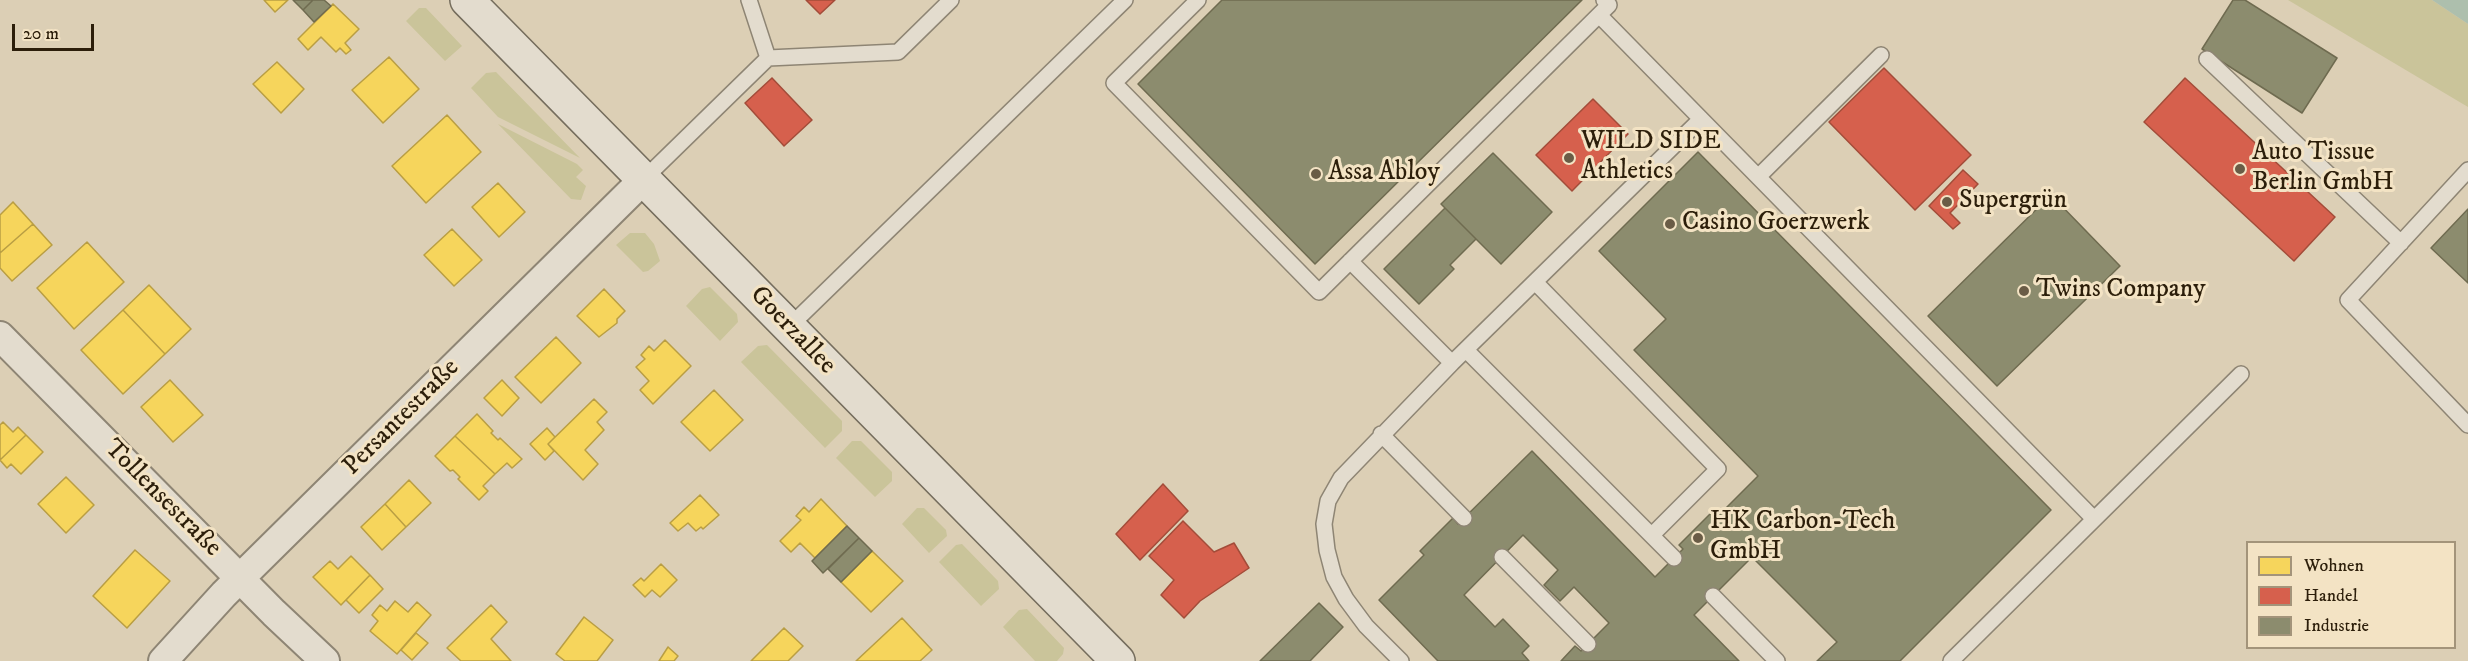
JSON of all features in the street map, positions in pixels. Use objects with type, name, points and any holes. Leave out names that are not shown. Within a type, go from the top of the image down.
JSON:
[{"type":"main road","name":"Goerzallee","points":[[467,0],[645,178],[1118,661]]},
{"type":"street","name":"Persantestraße","points":[[163,661],[210,608],[645,178]]},
{"type":"street","name":"Tollensestraße","points":[[0,336],[325,661]]},
{"type":"lane","points":[[749,0],[768,58]]},
{"type":"lane","points":[[645,178],[768,58],[898,52],[951,0]]},
{"type":"lane","points":[[789,327],[1125,0]]},
{"type":"lane","points":[[1198,0],[1114,83],[1319,292],[1607,5],[1701,118],[2094,519]]},
{"type":"lane","points":[[1758,177],[1881,55]]},
{"type":"lane","points":[[2206,59],[2401,243]]},
{"type":"lane","points":[[1401,661],[1366,626],[1346,599],[1334,577],[1324,524],[1328,501],[1341,478],[1381,434],[1701,118]]},
{"type":"lane","points":[[2468,170],[2348,300],[2468,425]]},
{"type":"lane","points":[[1350,261],[1452,363]]},
{"type":"lane","points":[[1534,282],[1718,469],[1652,536]]},
{"type":"lane","points":[[1466,350],[1674,558]]},
{"type":"lane","points":[[1951,661],[2241,374]]},
{"type":"lane","points":[[1381,434],[1464,518]]},
{"type":"lane","points":[[1502,557],[1588,644]]},
{"type":"lane","points":[[1713,597],[1777,661]]},
{"type":"shaded area","points":[[2288,0],[2432,0],[2468,24],[2468,107]]},
{"type":"shaded area","points":[[2432,0],[2468,0],[2468,24]]},
{"type":"shaded area","points":[[419,8],[426,8],[462,46],[445,61],[406,21]]},
{"type":"shaded area","points":[[496,72],[580,158],[498,117],[471,88],[486,73]]},
{"type":"shaded area","points":[[498,124],[577,164],[583,170],[576,177],[586,186],[581,200],[571,199]]},
{"type":"shaded area","points":[[630,233],[645,233],[654,244],[660,261],[648,271],[643,272],[616,245]]},
{"type":"shaded area","points":[[710,287],[737,314],[738,322],[720,341],[686,306],[702,289]]},
{"type":"shaded area","points":[[767,345],[842,421],[842,431],[825,448],[741,362],[758,346]]},
{"type":"shaded area","points":[[852,441],[861,441],[892,472],[892,481],[875,497],[836,458]]},
{"type":"shaded area","points":[[917,508],[924,508],[946,530],[947,536],[929,553],[902,524]]},
{"type":"shaded area","points":[[962,544],[998,581],[999,589],[981,606],[939,562],[956,545]]},
{"type":"shaded area","points":[[1027,609],[1064,648],[1063,654],[1057,661],[1035,661],[1003,627],[1019,610]]},
{"type":"building: Wohnen","points":[[264,0],[288,0],[275,12]]},
{"type":"building: Wohnen","points":[[333,4],[359,29],[345,43],[351,50],[346,54],[340,48],[336,52],[321,37],[308,50],[298,39]]},
{"type":"building: Wohnen","points":[[389,57],[419,89],[383,123],[352,90]]},
{"type":"building: Wohnen","points":[[277,62],[304,89],[281,113],[253,84]]},
{"type":"building: Wohnen","points":[[447,115],[481,152],[426,203],[392,166]]},
{"type":"building: Wohnen","points":[[498,183],[525,212],[499,237],[472,207]]},
{"type":"building: Wohnen","points":[[13,202],[33,224],[0,253],[0,215]]},
{"type":"building: Wohnen","points":[[33,224],[52,245],[12,281],[0,268],[0,253]]},
{"type":"building: Wohnen","points":[[452,229],[482,260],[454,286],[424,255]]},
{"type":"building: Wohnen","points":[[87,242],[124,282],[74,329],[37,288]]},
{"type":"building: Wohnen","points":[[149,285],[191,329],[165,354],[123,310]]},
{"type":"building: Wohnen","points":[[604,289],[625,311],[617,319],[617,323],[599,337],[577,316]]},
{"type":"building: Wohnen","points":[[123,310],[165,354],[123,394],[81,350]]},
{"type":"building: Wohnen","points":[[556,337],[581,363],[541,403],[515,377]]},
{"type":"building: Wohnen","points":[[665,340],[691,366],[653,404],[640,390],[649,381],[636,367],[645,359],[641,355],[649,346],[654,351]]},
{"type":"building: Wohnen","points":[[170,380],[203,415],[173,442],[141,407]]},
{"type":"building: Wohnen","points":[[502,380],[519,398],[502,416],[484,398]]},
{"type":"building: Wohnen","points":[[714,390],[743,420],[710,451],[681,422]]},
{"type":"building: Wohnen","points":[[594,399],[607,412],[597,422],[604,430],[585,450],[598,464],[583,480],[548,444]]},
{"type":"building: Wohnen","points":[[477,414],[498,440],[500,438],[522,459],[512,468],[507,463],[495,474],[455,436]]},
{"type":"building: Wohnen","points":[[3,422],[13,432],[18,427],[26,435],[0,460],[0,425]]},
{"type":"building: Wohnen","points":[[547,428],[555,437],[548,444],[554,451],[545,460],[530,444]]},
{"type":"building: Wohnen","points":[[26,435],[43,452],[21,474],[11,464],[7,468],[0,460]]},
{"type":"building: Wohnen","points":[[455,436],[495,474],[483,486],[488,491],[479,500],[458,479],[460,477],[453,470],[450,471],[435,456]]},
{"type":"building: Wohnen","points":[[66,477],[94,505],[66,533],[38,504]]},
{"type":"building: Wohnen","points":[[409,480],[431,503],[406,527],[385,504]]},
{"type":"building: Wohnen","points":[[700,495],[719,515],[703,529],[701,527],[696,531],[688,523],[678,531],[670,523]]},
{"type":"building: Wohnen","points":[[821,499],[847,526],[815,558],[800,543],[791,552],[780,541],[801,520],[796,516],[804,507],[809,512]]},
{"type":"building: Wohnen","points":[[385,504],[406,527],[382,550],[361,527]]},
{"type":"building: Wohnen","points":[[135,550],[170,581],[127,628],[93,596]]},
{"type":"building: Wohnen","points":[[872,551],[903,581],[871,612],[841,582]]},
{"type":"building: Wohnen","points":[[351,556],[370,575],[341,605],[313,577],[330,561],[338,569]]},
{"type":"building: Wohnen","points":[[661,564],[677,580],[660,597],[652,590],[645,597],[633,585],[641,578],[644,581]]},
{"type":"building: Wohnen","points":[[370,575],[383,589],[359,613],[346,600]]},
{"type":"building: Wohnen","points":[[395,601],[408,612],[417,602],[431,615],[397,654],[370,631],[378,621],[372,615],[380,605],[387,611]]},
{"type":"building: Wohnen","points":[[491,605],[507,622],[491,639],[511,661],[461,661],[447,648]]},
{"type":"building: Wohnen","points":[[584,617],[613,640],[597,661],[565,661],[556,654]]},
{"type":"building: Wohnen","points":[[902,618],[932,650],[920,661],[856,661]]},
{"type":"building: Wohnen","points":[[784,628],[803,646],[788,661],[751,661]]},
{"type":"building: Wohnen","points":[[416,633],[428,643],[412,660],[401,650]]},
{"type":"building: Wohnen","points":[[668,647],[678,656],[674,661],[659,661]]},
{"type":"building: Handel","points":[[806,0],[835,0],[820,14]]},
{"type":"building: Handel","points":[[1884,68],[1971,155],[1915,210],[1829,122]]},
{"type":"building: Handel","points":[[772,78],[812,120],[784,146],[745,103]]},
{"type":"building: Handel","name":"Auto Tissue Berlin GmbH","points":[[2185,78],[2335,217],[2294,261],[2144,122]]},
{"type":"building: Handel","points":[[1593,99],[1628,134],[1572,191],[1536,155]]},
{"type":"building: Handel","name":"Supergrün","points":[[1963,170],[1978,184],[1950,213],[1960,223],[1953,229],[1929,206]]},
{"type":"building: Handel","points":[[1163,484],[1188,511],[1140,560],[1116,534]]},
{"type":"building: Handel","points":[[1183,521],[1214,552],[1234,543],[1249,568],[1200,601],[1184,618],[1161,595],[1174,580],[1149,556]]},
{"type":"building: Industrie","points":[[293,0],[313,0],[303,10]]},
{"type":"building: Industrie","points":[[313,0],[324,0],[331,6],[314,22],[303,10]]},
{"type":"building: Industrie","name":"Assa Abloy","points":[[1222,0],[1582,0],[1315,264],[1138,84]]},
{"type":"building: Industrie","points":[[2233,0],[2245,0],[2337,58],[2302,113],[2202,49]]},
{"type":"building: Industrie","points":[[1698,152],[2051,510],[1900,661],[1817,661],[1837,642],[1752,557],[1694,615],[1739,661],[1561,661],[1575,646],[1581,651],[1609,623],[1574,587],[1560,601],[1544,585],[1558,570],[1523,535],[1464,595],[1495,627],[1503,619],[1529,646],[1522,653],[1529,661],[1438,661],[1379,600],[1424,555],[1420,551],[1453,518],[1458,524],[1532,451],[1655,577],[1683,549],[1679,545],[1712,512],[1717,517],[1758,476],[1634,350],[1666,319],[1599,251]]},
{"type":"building: Industrie","points":[[1493,153],[1552,212],[1501,264],[1441,204]]},
{"type":"building: Industrie","name":"Twins Company","points":[[2051,195],[2120,266],[1997,386],[1928,316]]},
{"type":"building: Industrie","points":[[1445,208],[1476,239],[1450,265],[1454,269],[1419,304],[1384,269]]},
{"type":"building: Industrie","points":[[2468,209],[2468,283],[2431,248]]},
{"type":"building: Industrie","points":[[847,526],[859,538],[823,573],[812,561]]},
{"type":"building: Industrie","points":[[859,538],[872,551],[841,582],[828,569]]},
{"type":"building: Industrie","points":[[1319,603],[1343,627],[1310,661],[1260,661]]},
{"type":"place","name":"WILD SIDE Athletics","points":[[1569,158]]},
{"type":"place","name":"Auto Tissue Berlin GmbH","points":[[2240,169]]},
{"type":"place","name":"Assa Abloy","points":[[1316,174]]},
{"type":"place","name":"Supergrün","points":[[1947,202]]},
{"type":"place","name":"Casino Goerzwerk","points":[[1670,224]]},
{"type":"place","name":"Twins Company","points":[[2024,291]]},
{"type":"place","name":"HK Carbon-Tech GmbH","points":[[1698,538]]}]
